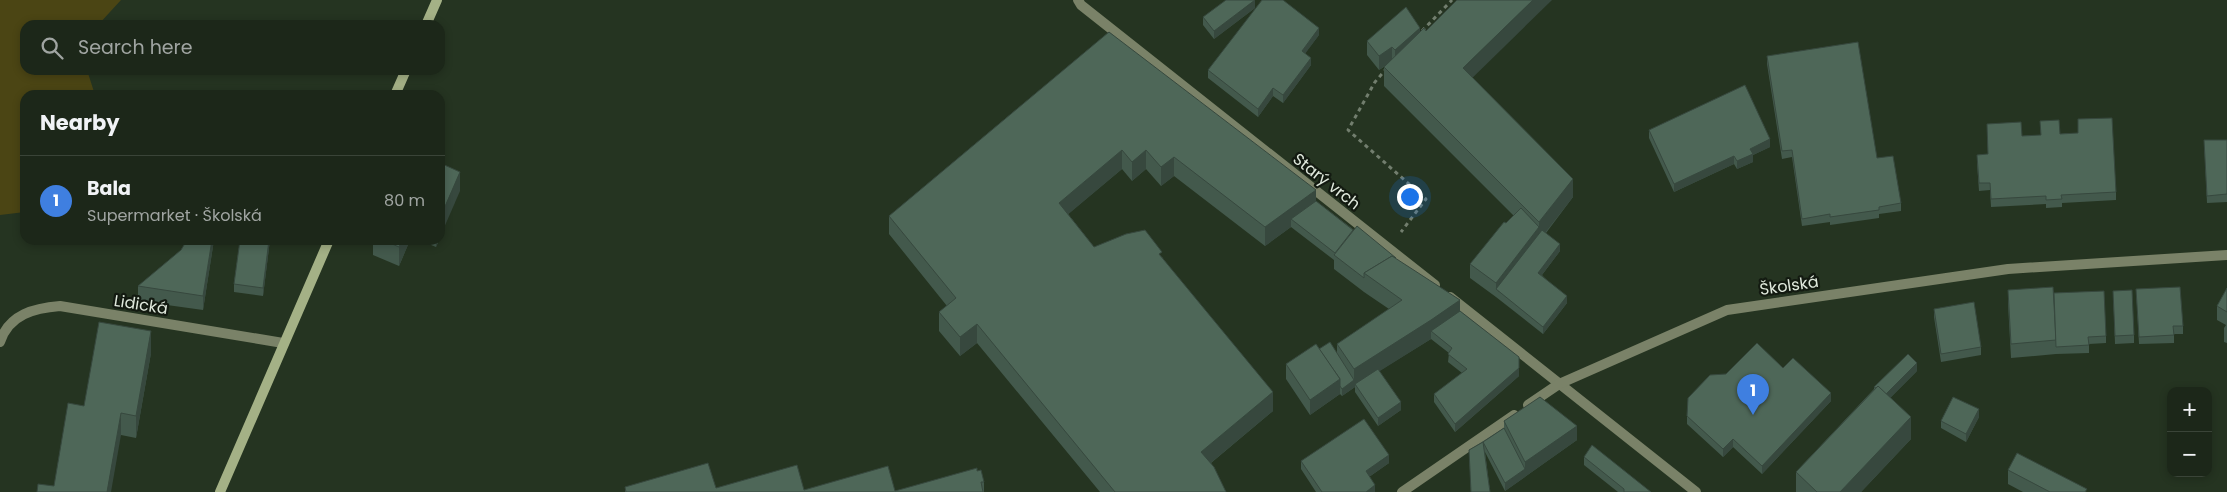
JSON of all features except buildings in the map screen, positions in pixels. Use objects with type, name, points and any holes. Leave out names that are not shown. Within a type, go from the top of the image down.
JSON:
[{"type":"street","points":[[428,20],[437,0]]},
{"type":"street","name":"Starý vrch","points":[[1078,0],[1081,5],[1696,492]]},
{"type":"street","points":[[396,90],[404,75]]},
{"type":"street","points":[[220,492],[327,245]]},
{"type":"street","name":"Školská","points":[[1402,492],[1559,384],[1727,310],[2008,268],[2227,255]]},
{"type":"street","name":"Lidická","points":[[1,336],[15,320],[35,308],[60,306],[283,343]]},
{"type":"path","points":[[1420,34],[1452,0]]},
{"type":"path","points":[[1389,249],[1426,198],[1348,130],[1374,82],[1394,62]]},
{"type":"shaded area","points":[[0,0],[121,0],[103,20],[20,20],[20,75],[89,75],[93,90],[20,90],[20,213],[0,215]]},
{"type":"place","name":"Bala","points":[[1753,415]]}]
